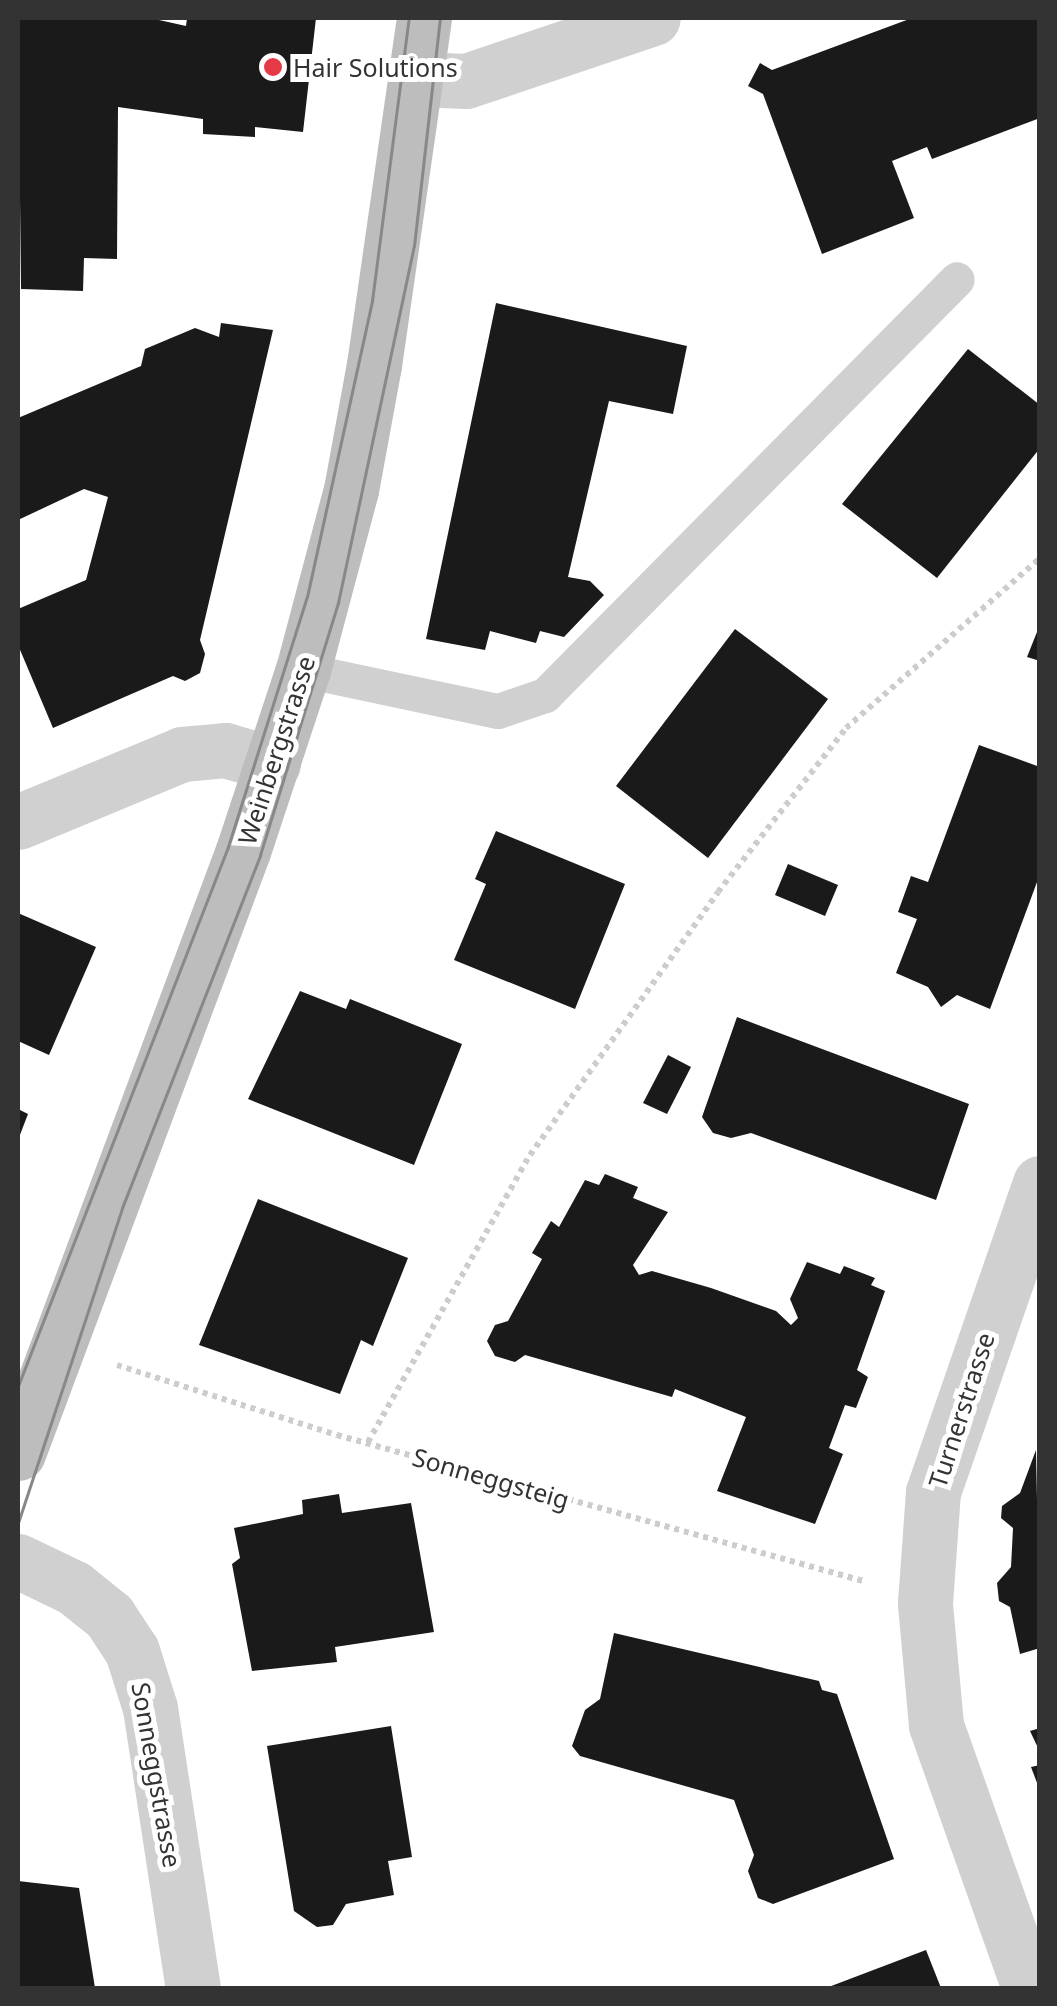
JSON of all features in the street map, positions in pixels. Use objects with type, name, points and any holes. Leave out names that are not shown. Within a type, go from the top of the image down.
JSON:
[{"type":"street","name":"Weinbergstrasse","points":[[18,1453],[273,764],[304,670],[354,472],[424,18]]},
{"type":"street","points":[[417,79],[466,81],[653,18]]},
{"type":"street","points":[[18,822],[182,754],[225,750],[273,764]]},
{"type":"street","name":"Turnerstrasse","points":[[1030,1988],[936,1725],[925,1603],[933,1492],[1040,1183]]},
{"type":"street","name":"Sonneggstrasse","points":[[18,1561],[74,1588],[109,1616],[132,1651],[150,1708],[193,1988]]},
{"type":"lane","points":[[304,670],[498,711],[545,694],[957,279]]},
{"type":"path","points":[[368,1442],[530,1155],[718,892],[846,728],[1040,558]]},
{"type":"path","name":"Sonneggsteig","points":[[106,1361],[368,1442],[879,1585]]},
{"type":"building","points":[[18,18],[150,18],[186,26],[187,18],[316,18],[303,132],[255,127],[255,137],[203,134],[203,119],[118,107],[117,259],[84,258],[83,291],[21,289]]},
{"type":"building","points":[[912,18],[1040,18],[1040,118],[932,159],[927,147],[892,161],[914,218],[822,254],[763,94],[748,86],[760,63],[772,70]]},
{"type":"building","points":[[496,303],[687,346],[673,414],[609,401],[568,577],[590,581],[604,595],[564,637],[540,631],[536,643],[490,631],[485,650],[426,639]]},
{"type":"building","points":[[221,323],[273,330],[200,640],[205,654],[200,673],[185,681],[173,676],[53,728],[18,645],[18,609],[86,580],[108,497],[84,489],[18,520],[18,418],[141,366],[145,349],[195,328],[219,337]]},
{"type":"building","points":[[968,349],[1040,405],[1040,448],[937,578],[842,504]]},
{"type":"building","points":[[1040,627],[1040,661],[1027,657]]},
{"type":"building","points":[[735,629],[828,699],[708,858],[616,786]]},
{"type":"building","points":[[979,745],[1040,767],[1040,874],[990,1009],[957,995],[941,1007],[928,987],[896,973],[917,919],[898,912],[911,876],[928,882]]},
{"type":"building","points":[[496,831],[625,884],[575,1009],[454,960],[486,884],[475,879]]},
{"type":"building","points":[[788,864],[838,885],[825,916],[775,895]]},
{"type":"building","points":[[18,913],[96,947],[49,1055],[18,1041]]},
{"type":"building","points":[[300,991],[346,1009],[350,999],[462,1044],[414,1165],[248,1099]]},
{"type":"building","points":[[737,1017],[969,1104],[936,1200],[751,1133],[731,1138],[713,1133],[702,1117]]},
{"type":"building","points":[[668,1055],[691,1067],[667,1114],[643,1103]]},
{"type":"building","points":[[18,1109],[28,1114],[18,1140]]},
{"type":"building","points":[[605,1174],[638,1187],[633,1198],[668,1212],[633,1265],[639,1275],[652,1271],[711,1288],[776,1311],[791,1325],[798,1318],[790,1299],[807,1262],[840,1274],[844,1266],[875,1278],[871,1285],[885,1291],[857,1370],[868,1377],[856,1408],[845,1405],[829,1448],[843,1454],[815,1524],[717,1491],[746,1417],[675,1389],[672,1397],[525,1355],[515,1362],[495,1356],[487,1341],[495,1325],[508,1321],[542,1259],[532,1253],[551,1221],[559,1227],[585,1180],[599,1185]]},
{"type":"building","points":[[258,1199],[408,1258],[373,1346],[361,1340],[340,1394],[199,1345]]},
{"type":"building","points":[[1036,1450],[1040,1648],[1020,1654],[1010,1607],[999,1601],[997,1583],[1011,1567],[1013,1528],[1001,1518],[1002,1506],[1020,1493]]},
{"type":"building","points":[[339,1494],[342,1513],[411,1503],[434,1632],[335,1647],[337,1662],[252,1671],[232,1564],[240,1558],[234,1528],[303,1514],[302,1500]]},
{"type":"building","points":[[614,1633],[819,1681],[822,1690],[837,1694],[894,1859],[773,1904],[758,1898],[748,1871],[754,1855],[734,1800],[580,1756],[572,1746],[585,1710],[600,1699]]},
{"type":"building","points":[[391,1726],[412,1857],[388,1861],[394,1895],[346,1904],[333,1925],[317,1927],[294,1911],[267,1746]]},
{"type":"building","points":[[1040,1728],[1040,1752],[1030,1731]]},
{"type":"building","points":[[1040,1765],[1040,1788],[1039,1788],[1031,1767]]},
{"type":"building","points":[[18,1881],[79,1888],[95,1988],[18,1988]]},
{"type":"building","points":[[926,1950],[941,1988],[826,1988]]},
{"type":"tram line","points":[[18,1386],[228,847],[307,597],[372,301],[409,18]]},
{"type":"tram line","points":[[18,1523],[122,1208],[260,855],[338,603],[414,246],[440,18]]},
{"type":"place","name":"Hair Solutions","points":[[273,67]]}]
